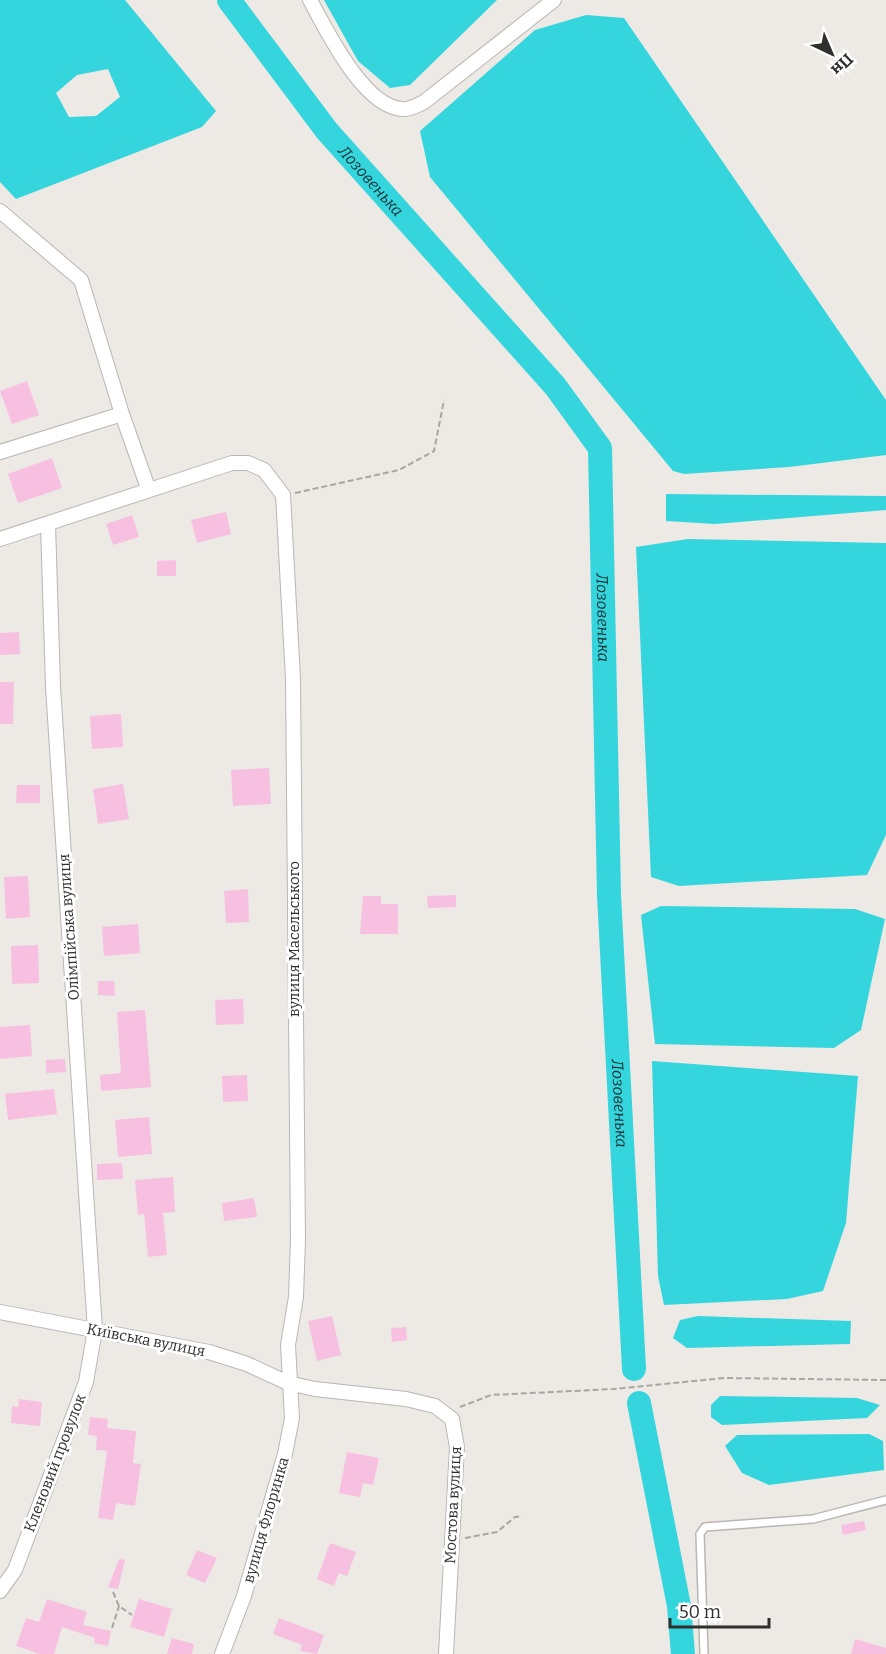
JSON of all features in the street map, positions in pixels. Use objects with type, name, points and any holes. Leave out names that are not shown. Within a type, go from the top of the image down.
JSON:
[{"type":"street","points":[[309,0],[329,36],[368,93],[386,106],[404,110],[424,102],[554,0]]},
{"type":"street","points":[[0,211],[81,280],[122,414],[148,488]]},
{"type":"street","points":[[0,452],[122,414]]},
{"type":"street","points":[[0,539],[232,462],[248,463],[264,470],[283,495]]},
{"type":"street","name":"вулиця Масельського","points":[[283,495],[293,679],[298,1129],[296,1298],[288,1345],[288,1383]]},
{"type":"street","name":"Олімпійська вулиця","points":[[48,524],[52,687],[95,1330]]},
{"type":"street","name":"Київська вулиця","points":[[0,1312],[209,1352],[247,1364],[288,1383]]},
{"type":"street","name":"Кленовий провулок","points":[[0,1591],[15,1570],[86,1382],[95,1330]]},
{"type":"street","points":[[288,1383],[315,1389],[406,1399],[444,1410]]},
{"type":"street","name":"вулиця Флоринка","points":[[222,1654],[244,1596],[285,1454],[292,1418],[288,1383]]},
{"type":"street","name":"Мостова вулиця","points":[[444,1410],[452,1419],[458,1447],[446,1654]]},
{"type":"lane","points":[[704,1654],[700,1534],[705,1527],[813,1519],[886,1500]]},
{"type":"path","points":[[283,495],[399,471],[434,451],[444,400]]},
{"type":"path","points":[[444,1410],[491,1395],[614,1389],[724,1378],[886,1380]]},
{"type":"path","points":[[451,1539],[460,1540],[497,1532],[515,1517],[522,1516]]},
{"type":"path","points":[[113,1592],[119,1606],[132,1615]]},
{"type":"path","points":[[112,1628],[119,1606]]},
{"type":"water","points":[[0,0],[125,0],[216,111],[202,127],[16,199],[0,182]],"holes":[[[108,69],[120,97],[96,116],[69,117],[56,93],[77,75]]]},
{"type":"water","points":[[324,0],[497,0],[410,85],[390,88],[358,61]]},
{"type":"water","points":[[586,15],[624,18],[886,400],[886,455],[789,467],[684,474],[673,471],[430,177],[420,131],[535,30]]},
{"type":"water","points":[[666,494],[886,496],[886,510],[715,524],[666,521]]},
{"type":"water","points":[[688,539],[886,543],[886,835],[867,875],[679,886],[651,877],[636,547]]},
{"type":"water","points":[[661,906],[855,909],[885,919],[861,1030],[834,1048],[655,1044],[641,915]]},
{"type":"water","points":[[652,1061],[858,1076],[846,1223],[823,1291],[787,1299],[664,1305],[658,1276]]},
{"type":"water","points":[[698,1316],[851,1321],[850,1344],[687,1348],[673,1338],[680,1320]]},
{"type":"water","points":[[720,1396],[857,1398],[880,1405],[867,1418],[722,1425],[711,1417],[711,1405]]},
{"type":"water","points":[[869,1434],[883,1441],[884,1470],[769,1485],[742,1473],[725,1446],[737,1435]]},
{"type":"building","points":[[27,381],[39,415],[12,424],[0,391]]},
{"type":"building","points":[[52,458],[62,488],[18,503],[8,474]]},
{"type":"building","points":[[226,512],[231,534],[197,543],[191,520]]},
{"type":"building","points":[[132,515],[139,537],[113,545],[106,524]]},
{"type":"building","points":[[176,560],[176,576],[157,576],[157,561]]},
{"type":"building","points":[[19,632],[20,654],[0,655],[0,633]]},
{"type":"building","points":[[0,682],[14,682],[13,724],[0,724]]},
{"type":"building","points":[[121,714],[123,747],[92,749],[90,716]]},
{"type":"building","points":[[269,768],[271,804],[233,806],[231,770]]},
{"type":"building","points":[[123,784],[129,819],[98,824],[93,789]]},
{"type":"building","points":[[17,785],[40,785],[40,803],[16,803]]},
{"type":"building","points":[[28,876],[30,917],[6,919],[4,877]]},
{"type":"building","points":[[248,889],[249,922],[226,923],[224,891]]},
{"type":"building","points":[[456,895],[456,907],[428,908],[427,896]]},
{"type":"building","points":[[363,896],[381,896],[381,904],[398,904],[398,934],[360,934]]},
{"type":"building","points":[[138,924],[140,953],[104,956],[102,927]]},
{"type":"building","points":[[38,945],[39,983],[12,984],[11,946]]},
{"type":"building","points":[[98,981],[114,981],[115,996],[98,995]]},
{"type":"building","points":[[243,999],[244,1024],[216,1025],[215,1000]]},
{"type":"building","points":[[145,1010],[151,1087],[101,1091],[100,1075],[121,1073],[117,1012]]},
{"type":"building","points":[[30,1025],[32,1056],[0,1059],[0,1027]]},
{"type":"building","points":[[65,1059],[66,1072],[46,1073],[46,1060]]},
{"type":"building","points":[[247,1075],[248,1101],[223,1102],[222,1076]]},
{"type":"building","points":[[54,1089],[57,1114],[8,1120],[5,1094]]},
{"type":"building","points":[[149,1117],[152,1154],[118,1157],[115,1120]]},
{"type":"building","points":[[122,1163],[123,1179],[97,1180],[97,1164]]},
{"type":"building","points":[[173,1177],[175,1212],[163,1213],[167,1255],[148,1257],[144,1214],[138,1215],[135,1180]]},
{"type":"building","points":[[254,1198],[257,1217],[224,1221],[222,1203]]},
{"type":"building","points":[[332,1316],[341,1355],[317,1361],[308,1321]]},
{"type":"building","points":[[406,1327],[407,1340],[392,1342],[391,1328]]},
{"type":"building","points":[[19,1399],[42,1402],[40,1426],[11,1423],[12,1406],[18,1407]]},
{"type":"building","points":[[90,1417],[108,1419],[107,1428],[136,1431],[133,1463],[141,1464],[135,1506],[116,1503],[113,1520],[98,1518],[107,1451],[96,1450],[97,1436],[88,1435]]},
{"type":"building","points":[[347,1452],[379,1458],[373,1485],[363,1483],[360,1497],[339,1493]]},
{"type":"building","points":[[864,1521],[866,1530],[843,1535],[841,1525]]},
{"type":"building","points":[[330,1543],[356,1552],[347,1576],[339,1573],[334,1586],[317,1579]]},
{"type":"building","points":[[197,1550],[217,1558],[205,1583],[186,1575]]},
{"type":"building","points":[[119,1559],[125,1560],[118,1589],[108,1587]]},
{"type":"building","points":[[47,1599],[87,1612],[83,1625],[111,1631],[108,1646],[94,1643],[95,1638],[62,1627],[54,1654],[40,1654],[16,1646],[26,1618],[39,1622]]},
{"type":"building","points":[[139,1599],[172,1609],[164,1637],[130,1627]]},
{"type":"building","points":[[279,1618],[324,1635],[317,1654],[300,1651],[302,1645],[273,1634]]},
{"type":"building","points":[[172,1638],[194,1644],[192,1654],[167,1654]]},
{"type":"building","points":[[855,1639],[886,1648],[886,1654],[851,1654]]},
{"type":"waterway","name":"Лозовенька","points":[[229,0],[327,131],[555,386],[600,448],[609,895],[634,1369]]},
{"type":"waterway","name":"Лозовенька","points":[[639,1403],[679,1606],[683,1654]]}]
